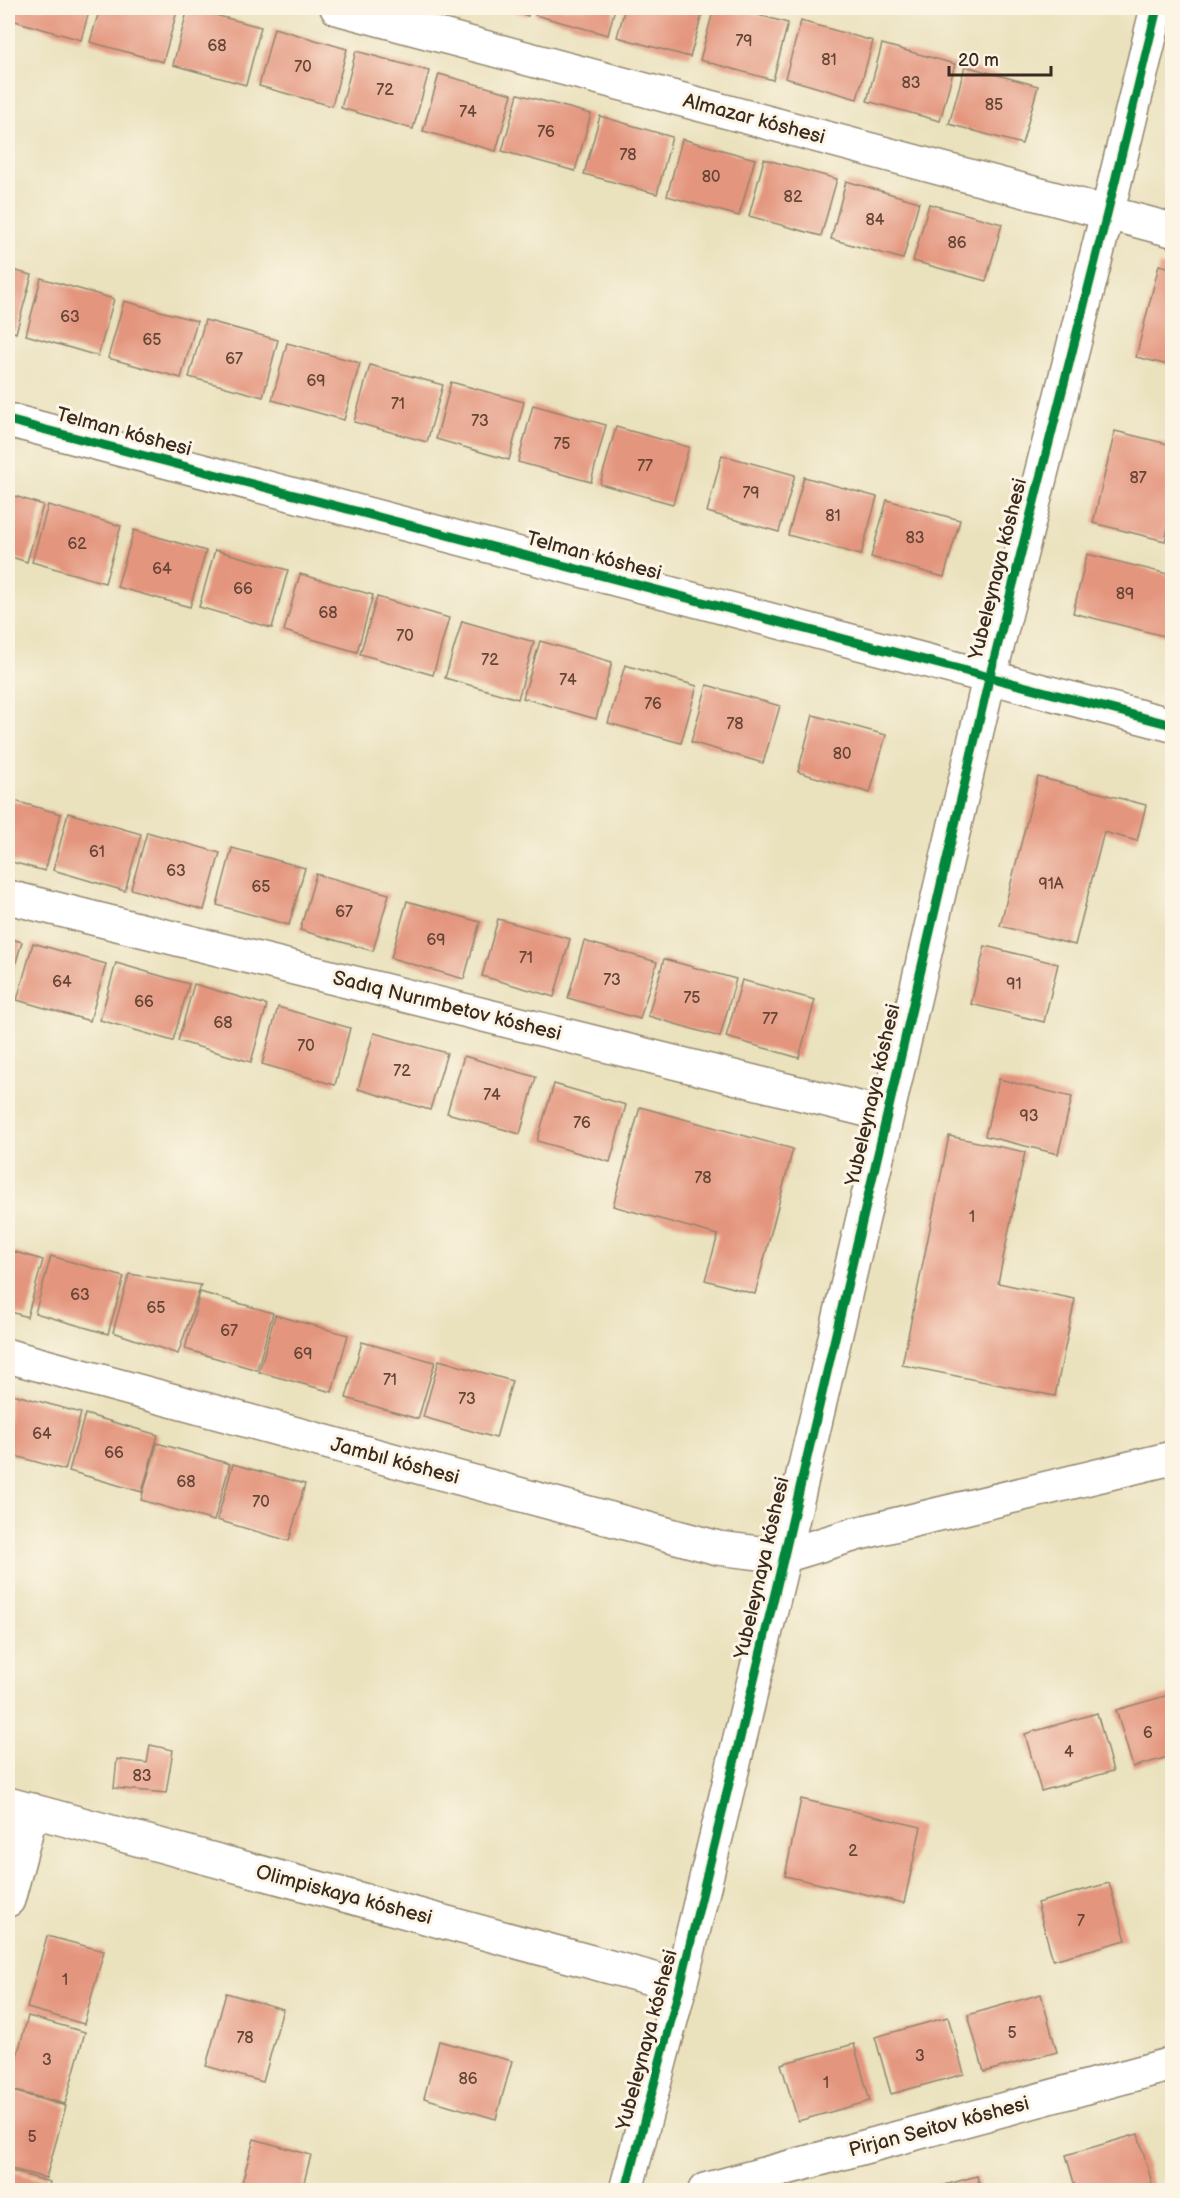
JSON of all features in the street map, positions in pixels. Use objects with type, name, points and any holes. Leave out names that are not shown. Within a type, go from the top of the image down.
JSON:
[{"type":"street","name":"Almazar kóshesi","points":[[337,8],[1173,230]]},
{"type":"street","name":"Yubeleynaya kóshesi","points":[[626,2190],[680,1986],[784,1556],[989,679],[1157,8]]},
{"type":"street","name":"Telman kóshesi","points":[[8,420],[989,679],[1173,725]]},
{"type":"street","name":"Sadıq Nurımbetov kóshesi","points":[[8,897],[886,1115]]},
{"type":"street","name":"Jambıl kóshesi","points":[[8,1356],[718,1548],[784,1556]]},
{"type":"street","points":[[784,1556],[856,1534],[1173,1458]]},
{"type":"street","points":[[8,1900],[20,1807]]},
{"type":"street","name":"Olimpiskaya kóshesi","points":[[20,1807],[680,1986]]},
{"type":"street","name":"Pirjan Seitov kóshesi","points":[[705,2190],[1173,2064]]},
{"type":"building","points":[[12,8],[90,8],[81,40],[8,19]]},
{"type":"building","points":[[100,8],[178,8],[163,62],[90,42]]},
{"type":"building","points":[[188,8],[261,27],[246,85],[173,65]]},
{"type":"building","points":[[501,8],[530,8],[528,16]]},
{"type":"building","points":[[537,8],[615,8],[608,35],[535,15]]},
{"type":"building","points":[[625,8],[704,8],[690,57],[617,37]]},
{"type":"building","points":[[714,8],[733,8],[788,23],[773,80],[700,60]]},
{"type":"building","points":[[801,21],[873,41],[857,99],[785,78]]},
{"type":"building","points":[[274,28],[347,49],[332,106],[259,86]]},
{"type":"building","points":[[882,44],[955,64],[940,121],[867,101]]},
{"type":"building","points":[[356,51],[429,71],[413,129],[341,108]]},
{"type":"building","points":[[965,66],[1038,86],[1022,144],[949,124]]},
{"type":"building","points":[[439,74],[512,94],[496,151],[423,131]]},
{"type":"building","points":[[518,94],[591,114],[575,171],[502,151]]},
{"type":"building","points":[[600,116],[672,137],[657,194],[584,174]]},
{"type":"building","points":[[682,139],[755,159],[739,216],[667,196]]},
{"type":"building","points":[[764,159],[837,179],[821,236],[749,216]]},
{"type":"building","points":[[846,181],[919,202],[903,259],[831,239]]},
{"type":"building","points":[[929,204],[1002,224],[986,281],[913,261]]},
{"type":"building","points":[[1159,265],[1172,268],[1172,366],[1136,357]]},
{"type":"building","points":[[8,269],[32,275],[16,333],[8,330]]},
{"type":"building","points":[[41,278],[114,299],[98,356],[26,335]]},
{"type":"building","points":[[124,301],[197,321],[181,378],[108,358]]},
{"type":"building","points":[[205,320],[278,340],[263,397],[189,377]]},
{"type":"building","points":[[287,343],[360,363],[344,420],[272,400]]},
{"type":"building","points":[[370,365],[443,385],[427,442],[354,422]]},
{"type":"building","points":[[451,382],[524,402],[509,460],[436,439]]},
{"type":"building","points":[[533,405],[606,425],[591,482],[518,462]]},
{"type":"building","points":[[616,427],[689,447],[673,504],[600,484]]},
{"type":"building","points":[[1115,431],[1172,445],[1172,511],[1165,541],[1093,523]]},
{"type":"building","points":[[722,455],[795,475],[779,532],[707,512]]},
{"type":"building","points":[[804,477],[877,497],[861,555],[788,535]]},
{"type":"building","points":[[8,494],[43,505],[27,562],[8,556]]},
{"type":"building","points":[[887,500],[960,520],[944,577],[871,557]]},
{"type":"building","points":[[48,505],[121,526],[105,583],[32,562]]},
{"type":"building","points":[[134,530],[206,551],[190,607],[117,587]]},
{"type":"building","points":[[215,550],[288,570],[272,628],[199,607]]},
{"type":"building","points":[[1087,554],[1172,575],[1172,638],[1073,613]]},
{"type":"building","points":[[300,574],[373,595],[357,652],[284,631]]},
{"type":"building","points":[[377,597],[449,618],[433,675],[360,654]]},
{"type":"building","points":[[462,621],[534,642],[518,699],[445,678]]},
{"type":"building","points":[[540,641],[612,662],[596,719],[523,698]]},
{"type":"building","points":[[625,665],[697,686],[681,743],[608,723]]},
{"type":"building","points":[[707,685],[780,706],[763,763],[691,742]]},
{"type":"building","points":[[813,715],[886,735],[870,793],[798,772]]},
{"type":"building","points":[[1038,777],[1146,805],[1137,841],[1104,832],[1075,945],[1000,926]]},
{"type":"building","points":[[8,799],[61,814],[45,871],[8,861]]},
{"type":"building","points":[[68,813],[141,834],[125,891],[53,870]]},
{"type":"building","points":[[147,832],[220,853],[204,910],[131,889]]},
{"type":"building","points":[[232,848],[305,868],[289,925],[217,905]]},
{"type":"building","points":[[316,874],[389,894],[373,951],[300,930]]},
{"type":"building","points":[[407,901],[480,922],[464,979],[391,958]]},
{"type":"building","points":[[498,919],[570,939],[554,997],[482,976]]},
{"type":"building","points":[[8,938],[22,942],[8,989]]},
{"type":"building","points":[[584,941],[657,962],[640,1019],[568,998]]},
{"type":"building","points":[[33,943],[106,964],[90,1021],[17,1000]]},
{"type":"building","points":[[985,946],[1058,964],[1044,1022],[971,1004]]},
{"type":"building","points":[[664,959],[736,979],[720,1037],[648,1016]]},
{"type":"building","points":[[116,963],[189,984],[173,1041],[100,1020]]},
{"type":"building","points":[[742,980],[815,1000],[799,1058],[726,1037]]},
{"type":"building","points":[[194,984],[267,1005],[251,1062],[178,1041]]},
{"type":"building","points":[[278,1007],[350,1028],[335,1085],[262,1064]]},
{"type":"building","points":[[374,1033],[447,1053],[430,1110],[358,1089]]},
{"type":"building","points":[[464,1056],[536,1077],[520,1134],[447,1113]]},
{"type":"building","points":[[999,1079],[1072,1097],[1058,1154],[985,1136]]},
{"type":"building","points":[[554,1084],[626,1105],[610,1162],[537,1141]]},
{"type":"building","points":[[640,1107],[793,1149],[755,1294],[705,1280],[718,1235],[613,1206]]},
{"type":"building","points":[[949,1136],[1025,1152],[998,1283],[1075,1299],[1055,1396],[902,1365]]},
{"type":"building","points":[[8,1250],[43,1260],[27,1317],[8,1311]]},
{"type":"building","points":[[51,1256],[124,1277],[108,1334],[35,1313]]},
{"type":"building","points":[[129,1274],[201,1285],[178,1354],[113,1332]]},
{"type":"building","points":[[200,1292],[273,1313],[257,1370],[185,1349]]},
{"type":"building","points":[[275,1315],[348,1335],[332,1392],[259,1372]]},
{"type":"building","points":[[362,1342],[435,1362],[418,1419],[346,1398]]},
{"type":"building","points":[[439,1360],[512,1381],[496,1438],[423,1417]]},
{"type":"building","points":[[9,1393],[81,1413],[65,1470],[8,1454]]},
{"type":"building","points":[[85,1414],[158,1435],[142,1492],[69,1471]]},
{"type":"building","points":[[157,1443],[230,1464],[214,1521],[141,1500]]},
{"type":"building","points":[[233,1464],[305,1484],[289,1541],[217,1520]]},
{"type":"building","points":[[1172,1694],[1172,1756],[1133,1767],[1116,1710]]},
{"type":"building","points":[[1097,1713],[1113,1771],[1041,1791],[1025,1734]]},
{"type":"building","points":[[150,1745],[173,1750],[166,1793],[114,1788],[117,1759],[147,1763]]},
{"type":"building","points":[[801,1799],[921,1827],[904,1903],[785,1876]]},
{"type":"building","points":[[1109,1883],[1126,1940],[1053,1960],[1037,1903]]},
{"type":"building","points":[[47,1936],[104,1951],[84,2024],[27,2008]]},
{"type":"building","points":[[226,1993],[283,2009],[263,2082],[206,2066]]},
{"type":"building","points":[[1041,1994],[1057,2052],[984,2072],[968,2015]]},
{"type":"building","points":[[28,2016],[85,2032],[65,2104],[8,2089]]},
{"type":"building","points":[[948,2017],[964,2074],[891,2094],[875,2037]]},
{"type":"building","points":[[439,2041],[512,2061],[496,2119],[424,2098]]},
{"type":"building","points":[[854,2044],[870,2101],[798,2121],[781,2064]]},
{"type":"building","points":[[9,2090],[66,2106],[46,2178],[8,2168]]},
{"type":"building","points":[[1138,2134],[1154,2190],[1076,2190],[1066,2155]]},
{"type":"building","points":[[254,2139],[311,2155],[302,2190],[240,2190]]},
{"type":"building","points":[[8,2170],[50,2182],[48,2190],[8,2190]]},
{"type":"building","points":[[977,2176],[981,2190],[927,2190]]},
{"type":"cycle path","points":[[626,2190],[680,1986],[784,1556],[989,679],[1157,8]]},
{"type":"cycle path","points":[[8,420],[1172,725]]}]
